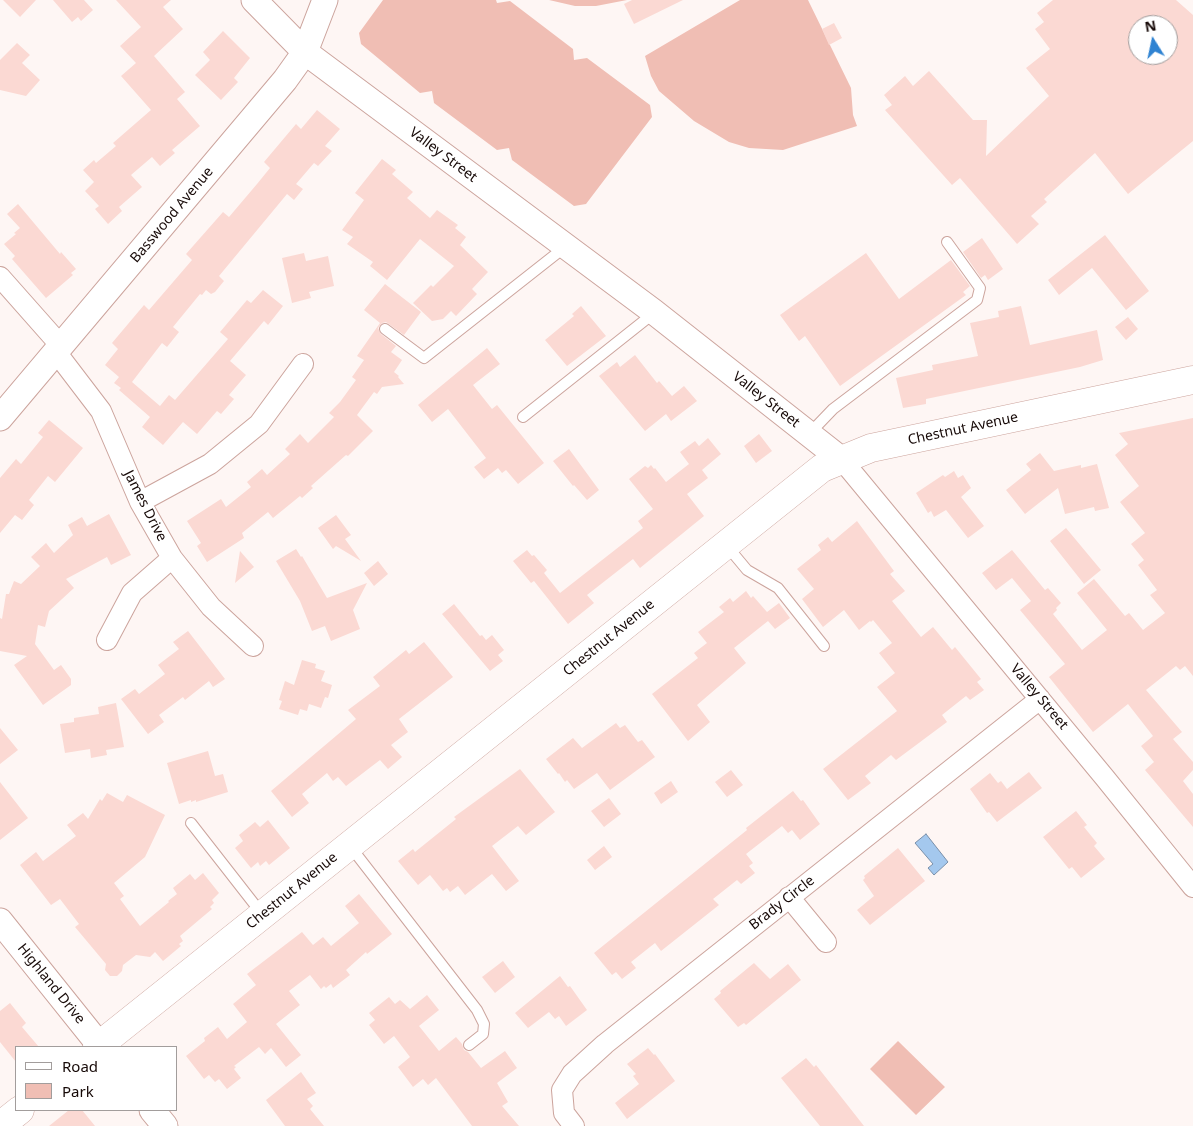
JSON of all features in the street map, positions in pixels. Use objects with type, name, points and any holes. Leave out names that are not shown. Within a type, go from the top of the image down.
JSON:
[{"type":"main road","name":"Chestnut Avenue","points":[[100,1046],[822,468],[870,448],[1193,380]]},
{"type":"main road","points":[[0,1126],[19,1111]]},
{"type":"street","name":"Valley Street","points":[[254,0],[305,52],[654,312],[842,460],[1193,887]]},
{"type":"street","name":"Basswood Avenue","points":[[0,418],[286,80],[305,52],[325,0]]},
{"type":"street","name":"James Drive","points":[[0,277],[59,349],[102,411],[140,502],[172,558],[211,607],[253,646]]},
{"type":"street","points":[[140,502],[210,464],[259,424],[303,364]]},
{"type":"street","points":[[106,640],[132,593],[172,558]]},
{"type":"street","name":"Brady Circle","points":[[574,1126],[564,1112],[562,1090],[572,1074],[605,1044],[1040,699]]},
{"type":"street","points":[[789,897],[826,942]]},
{"type":"street","name":"Highland Drive","points":[[0,921],[98,1046]]},
{"type":"street","points":[[153,1111],[165,1126]]},
{"type":"lane","points":[[809,434],[833,410],[977,300],[980,288],[946,242]]},
{"type":"lane","points":[[385,329],[424,358],[566,246]]},
{"type":"lane","points":[[523,417],[654,312]]},
{"type":"lane","points":[[726,545],[747,570],[778,588],[824,646]]},
{"type":"lane","points":[[190,823],[263,915]]},
{"type":"lane","points":[[349,846],[477,1010],[484,1024],[483,1034],[469,1045]]},
{"type":"green space","points":[[383,0],[496,0],[497,3],[510,1],[573,49],[574,60],[587,58],[650,105],[652,117],[586,204],[574,206],[512,160],[509,148],[497,150],[434,103],[432,91],[420,93],[361,44],[359,33]]},
{"type":"green space","points":[[549,0],[627,0],[596,6],[575,6]]},
{"type":"green space","points":[[740,0],[808,0],[851,88],[853,115],[857,126],[783,150],[749,148],[729,142],[694,121],[659,91],[651,76],[645,56]]},
{"type":"green space","points":[[898,1041],[945,1087],[916,1115],[870,1069]]},
{"type":"water","points":[[926,834],[948,862],[934,875],[928,868],[933,864],[915,843]]},
{"type":"building","points":[[3,0],[36,0],[20,17]]},
{"type":"building","points":[[53,0],[84,0],[93,10],[81,21],[78,17],[72,22]]},
{"type":"building","points":[[116,0],[171,0],[163,7],[183,29],[154,56],[185,92],[177,99],[200,126],[172,150],[175,153],[160,166],[152,157],[131,175],[142,187],[119,207],[122,211],[108,224],[95,209],[99,206],[85,191],[94,182],[83,170],[94,160],[96,163],[116,146],[113,143],[151,110],[121,76],[136,63],[120,46],[141,27]]},
{"type":"building","points":[[632,0],[683,0],[634,24],[624,4]]},
{"type":"building","points":[[1053,0],[1176,0],[1193,15],[1193,141],[1128,194],[1095,153],[1044,199],[1047,202],[1031,216],[1039,224],[1017,244],[960,178],[952,185],[885,110],[892,105],[884,95],[905,76],[913,86],[929,71],[973,120],[987,120],[986,156],[1049,96],[1026,68],[1050,49],[1035,29],[1044,22],[1037,13]]},
{"type":"building","points":[[834,23],[842,38],[829,45],[822,29]]},
{"type":"building","points":[[223,31],[250,58],[234,78],[238,82],[221,100],[195,75],[210,60],[203,52]]},
{"type":"building","points":[[17,43],[30,55],[22,63],[40,80],[26,96],[0,90],[0,60]]},
{"type":"building","points":[[317,110],[340,129],[325,146],[332,151],[318,166],[314,163],[296,184],[303,189],[294,200],[287,194],[219,276],[224,281],[215,292],[211,294],[206,290],[202,295],[200,294],[173,327],[179,332],[167,347],[162,343],[132,382],[160,406],[169,395],[175,400],[228,339],[220,332],[247,300],[251,303],[263,290],[283,306],[268,325],[264,321],[230,361],[246,375],[229,395],[234,399],[221,414],[217,411],[197,434],[183,422],[163,445],[142,427],[150,417],[119,390],[121,388],[114,383],[119,377],[105,365],[118,349],[112,343],[144,305],[149,310],[192,260],[186,254],[223,212],[229,217],[257,184],[270,168],[264,162],[296,124],[301,129]]},
{"type":"building","points":[[382,159],[396,170],[392,174],[413,192],[407,198],[430,218],[437,210],[458,225],[455,228],[466,237],[460,245],[488,272],[472,289],[477,294],[456,316],[451,311],[443,319],[432,321],[413,303],[431,285],[433,287],[454,266],[420,239],[387,280],[370,266],[373,262],[347,244],[353,237],[342,230],[364,200],[355,193]]},
{"type":"building","points":[[18,204],[60,254],[61,252],[76,269],[71,273],[73,275],[46,298],[12,259],[15,256],[4,244],[20,228],[7,214]]},
{"type":"building","points":[[1105,235],[1149,291],[1126,310],[1092,268],[1059,295],[1048,280]]},
{"type":"building","points":[[982,238],[1003,269],[988,280],[985,275],[981,278],[963,252]]},
{"type":"building","points":[[304,253],[306,261],[328,256],[334,286],[309,292],[311,298],[292,303],[282,258]]},
{"type":"building","points":[[866,253],[899,299],[951,260],[970,286],[963,292],[966,295],[840,386],[805,336],[799,341],[780,315]]},
{"type":"building","points":[[385,284],[421,312],[404,335],[386,322],[382,323],[378,328],[381,334],[396,346],[391,352],[402,360],[394,372],[404,384],[382,387],[377,394],[374,392],[357,415],[373,431],[348,456],[346,455],[311,486],[313,488],[302,498],[300,496],[273,518],[268,512],[242,533],[244,538],[207,562],[197,546],[201,543],[187,521],[221,499],[226,507],[251,487],[247,482],[262,469],[267,475],[290,454],[285,449],[300,434],[308,443],[334,417],[329,413],[340,402],[356,380],[352,377],[364,360],[357,356],[380,323],[364,310]]},
{"type":"building","points":[[581,306],[606,336],[567,366],[545,340],[574,316],[572,314]]},
{"type":"building","points":[[1021,306],[1030,345],[1097,330],[1103,360],[1080,367],[926,399],[926,404],[903,408],[896,378],[933,370],[932,365],[978,356],[970,323],[999,317],[998,311]]},
{"type":"building","points":[[1128,317],[1138,329],[1126,340],[1115,327]]},
{"type":"building","points":[[487,348],[500,364],[473,385],[492,409],[497,405],[544,463],[518,484],[506,470],[502,473],[498,468],[484,479],[474,467],[486,458],[448,409],[432,422],[418,405]]},
{"type":"building","points":[[635,355],[657,383],[659,381],[672,396],[684,386],[697,401],[671,421],[666,414],[645,431],[599,376],[617,362],[620,367]]},
{"type":"building","points":[[1193,418],[1193,676],[1185,666],[1180,670],[1176,666],[1146,690],[1182,732],[1173,739],[1193,762],[1193,770],[1183,781],[1193,794],[1193,827],[1145,770],[1154,762],[1141,746],[1153,736],[1128,704],[1093,732],[1049,677],[1065,664],[1020,610],[1031,601],[1012,578],[996,590],[982,573],[1012,550],[1045,590],[1048,588],[1061,603],[1053,614],[1082,650],[1107,630],[1077,593],[1094,579],[1125,616],[1129,613],[1143,630],[1165,613],[1150,595],[1157,590],[1138,565],[1144,560],[1131,544],[1145,533],[1120,502],[1139,486],[1115,455],[1128,444],[1119,433]]},
{"type":"building","points":[[49,420],[83,448],[55,482],[48,476],[29,500],[34,505],[22,520],[15,515],[0,533],[0,478],[16,459],[21,464],[43,437],[38,433]]},
{"type":"building","points":[[759,434],[772,451],[756,463],[744,446]]},
{"type":"building","points":[[708,438],[721,454],[702,470],[708,478],[687,494],[704,516],[640,568],[633,559],[587,595],[594,603],[568,624],[534,581],[531,583],[513,561],[527,550],[547,570],[544,573],[560,593],[643,528],[638,521],[653,509],[629,479],[645,466],[648,468],[651,465],[666,482],[689,464],[680,452],[695,441],[699,446]]},
{"type":"building","points":[[569,449],[599,490],[587,500],[553,461]]},
{"type":"building","points":[[1040,453],[1054,471],[1081,465],[1081,468],[1097,464],[1109,508],[1095,511],[1094,507],[1065,514],[1058,488],[1025,514],[1006,490],[1031,470],[1026,464]]},
{"type":"building","points":[[954,471],[958,478],[963,475],[971,488],[961,497],[984,526],[968,538],[946,510],[934,517],[931,511],[928,513],[916,493],[943,475],[945,477]]},
{"type":"building","points":[[109,514],[131,555],[111,565],[107,557],[66,579],[74,588],[49,611],[45,627],[38,625],[35,644],[54,670],[61,665],[71,679],[71,685],[43,705],[14,665],[27,656],[0,651],[0,618],[2,619],[6,594],[9,594],[14,581],[21,584],[40,566],[31,557],[46,543],[54,553],[73,535],[68,525],[82,517],[87,526]]},
{"type":"building","points":[[336,515],[351,535],[345,539],[361,561],[336,546],[333,549],[318,528]]},
{"type":"building","points":[[857,521],[894,571],[890,574],[905,591],[892,601],[921,637],[933,627],[952,650],[955,647],[981,679],[977,682],[984,690],[970,700],[966,696],[942,715],[947,722],[896,760],[891,755],[865,776],[871,783],[848,800],[823,769],[897,711],[877,687],[895,673],[879,653],[892,643],[873,620],[859,630],[844,610],[823,627],[802,599],[814,589],[797,569],[821,550],[818,545],[828,537],[832,542]]},
{"type":"building","points":[[1066,528],[1101,570],[1084,584],[1050,541]]},
{"type":"building","points":[[296,549],[327,598],[367,583],[353,610],[360,629],[331,641],[325,626],[312,631],[300,601],[276,561]]},
{"type":"building","points":[[240,551],[254,567],[235,583]]},
{"type":"building","points":[[378,561],[388,574],[374,586],[364,573]]},
{"type":"building","points":[[746,591],[767,612],[779,603],[790,618],[775,629],[768,621],[734,648],[746,663],[697,705],[710,722],[688,741],[652,694],[698,658],[694,653],[707,643],[698,632],[724,612],[719,607],[730,598],[733,602]]},
{"type":"building","points":[[454,604],[480,636],[482,635],[486,640],[492,635],[504,650],[498,655],[503,661],[490,671],[442,614]]},
{"type":"building","points":[[188,631],[225,679],[213,687],[209,681],[185,700],[183,697],[159,715],[164,722],[148,734],[121,699],[135,689],[139,694],[165,674],[158,665],[179,649],[173,642]]},
{"type":"building","points":[[424,642],[453,677],[399,719],[408,732],[391,745],[402,757],[388,769],[380,760],[346,786],[338,777],[333,781],[327,773],[302,794],[309,803],[292,817],[271,791],[356,719],[348,710],[380,686],[373,677],[406,650],[409,654]]},
{"type":"building","points":[[302,660],[316,664],[315,668],[325,671],[321,681],[332,685],[328,698],[325,697],[321,708],[309,704],[307,711],[300,709],[298,715],[279,709],[282,701],[279,700],[285,681],[294,685]]},
{"type":"building","points":[[116,703],[124,747],[106,750],[107,755],[91,758],[90,749],[65,753],[60,724],[74,722],[74,718],[99,714],[98,707]]},
{"type":"building","points":[[616,723],[620,728],[625,725],[638,742],[642,740],[655,757],[610,790],[597,773],[574,789],[567,780],[565,782],[546,759],[573,738],[582,748]]},
{"type":"building","points":[[0,728],[18,750],[0,764]]},
{"type":"building","points":[[208,751],[215,776],[223,774],[228,792],[196,802],[196,800],[191,802],[191,800],[179,804],[167,763]]},
{"type":"building","points":[[520,769],[555,812],[526,835],[518,826],[492,846],[519,881],[506,891],[492,874],[465,895],[458,886],[450,892],[447,888],[443,891],[430,875],[418,885],[398,861],[413,849],[415,852],[456,819],[454,817]]},
{"type":"building","points":[[731,770],[743,785],[727,797],[715,782]]},
{"type":"building","points":[[1029,772],[1042,788],[997,822],[989,812],[987,813],[970,789],[990,773],[998,783],[1001,781],[1007,789]]},
{"type":"building","points":[[671,781],[678,792],[661,804],[654,793]]},
{"type":"building","points":[[0,782],[28,818],[0,840]]},
{"type":"building","points":[[793,791],[801,801],[803,800],[820,824],[800,840],[792,830],[788,833],[782,826],[746,854],[753,863],[749,866],[755,873],[741,884],[737,880],[713,899],[719,905],[661,951],[655,943],[631,962],[636,968],[622,979],[616,972],[612,975],[594,953]]},
{"type":"building","points":[[107,793],[123,802],[127,795],[165,815],[145,857],[114,883],[124,896],[120,899],[140,926],[177,894],[173,888],[190,874],[195,880],[203,873],[219,893],[212,900],[214,903],[210,907],[212,909],[180,936],[183,941],[179,944],[181,946],[163,961],[155,952],[150,957],[136,955],[123,965],[122,971],[117,976],[110,976],[105,970],[106,964],[75,927],[79,924],[60,899],[51,905],[20,865],[36,852],[43,861],[76,836],[67,825],[83,813],[88,819],[100,799],[102,801]]},
{"type":"building","points":[[609,798],[621,814],[604,827],[591,811]]},
{"type":"building","points":[[1076,811],[1087,825],[1084,827],[1097,843],[1094,846],[1105,859],[1081,878],[1072,867],[1069,869],[1043,837]]},
{"type":"building","points":[[268,820],[290,848],[269,865],[266,861],[260,866],[258,862],[251,868],[235,848],[243,841],[239,835],[255,822],[260,827]]},
{"type":"building","points":[[604,846],[612,857],[595,870],[587,860]]},
{"type":"building","points":[[898,848],[925,881],[870,925],[857,910],[874,896],[863,880],[864,876]]},
{"type":"building","points":[[359,894],[392,934],[367,954],[366,952],[346,970],[350,975],[333,988],[331,984],[321,989],[310,975],[289,991],[300,1005],[276,1024],[301,1055],[286,1067],[271,1048],[265,1054],[259,1047],[234,1066],[236,1067],[234,1069],[241,1078],[227,1089],[219,1079],[215,1082],[209,1075],[204,1079],[186,1056],[205,1041],[204,1038],[218,1027],[227,1039],[247,1022],[233,1004],[256,985],[247,974],[302,932],[313,945],[323,937],[331,946],[359,923],[345,906]]},
{"type":"building","points":[[503,961],[515,977],[495,993],[482,977]]},
{"type":"building","points":[[754,963],[770,979],[788,964],[801,980],[746,1025],[744,1023],[738,1027],[714,999],[721,993],[720,991]]},
{"type":"building","points":[[560,976],[568,987],[570,986],[587,1010],[566,1026],[559,1016],[555,1019],[549,1012],[528,1028],[515,1013]]},
{"type":"building","points":[[427,995],[439,1010],[419,1026],[439,1051],[456,1037],[464,1050],[468,1052],[481,1068],[505,1051],[517,1068],[497,1083],[508,1102],[502,1106],[519,1126],[472,1126],[436,1078],[428,1085],[423,1079],[413,1087],[398,1067],[410,1057],[394,1036],[384,1044],[369,1025],[375,1020],[369,1013],[389,997],[395,1004],[400,1000],[410,1009]]},
{"type":"building","points":[[10,1003],[26,1023],[22,1027],[38,1046],[15,1046],[15,1061],[0,1042],[0,1011]]},
{"type":"building","points":[[648,1048],[655,1054],[675,1081],[627,1119],[615,1103],[639,1084],[633,1076],[636,1074],[627,1064]]},
{"type":"building","points":[[806,1058],[814,1067],[816,1065],[864,1126],[820,1126],[781,1078]]},
{"type":"building","points":[[301,1072],[316,1093],[307,1099],[313,1106],[310,1109],[324,1126],[285,1126],[266,1100]]},
{"type":"building","points":[[68,1111],[83,1111],[95,1126],[49,1126]]}]
